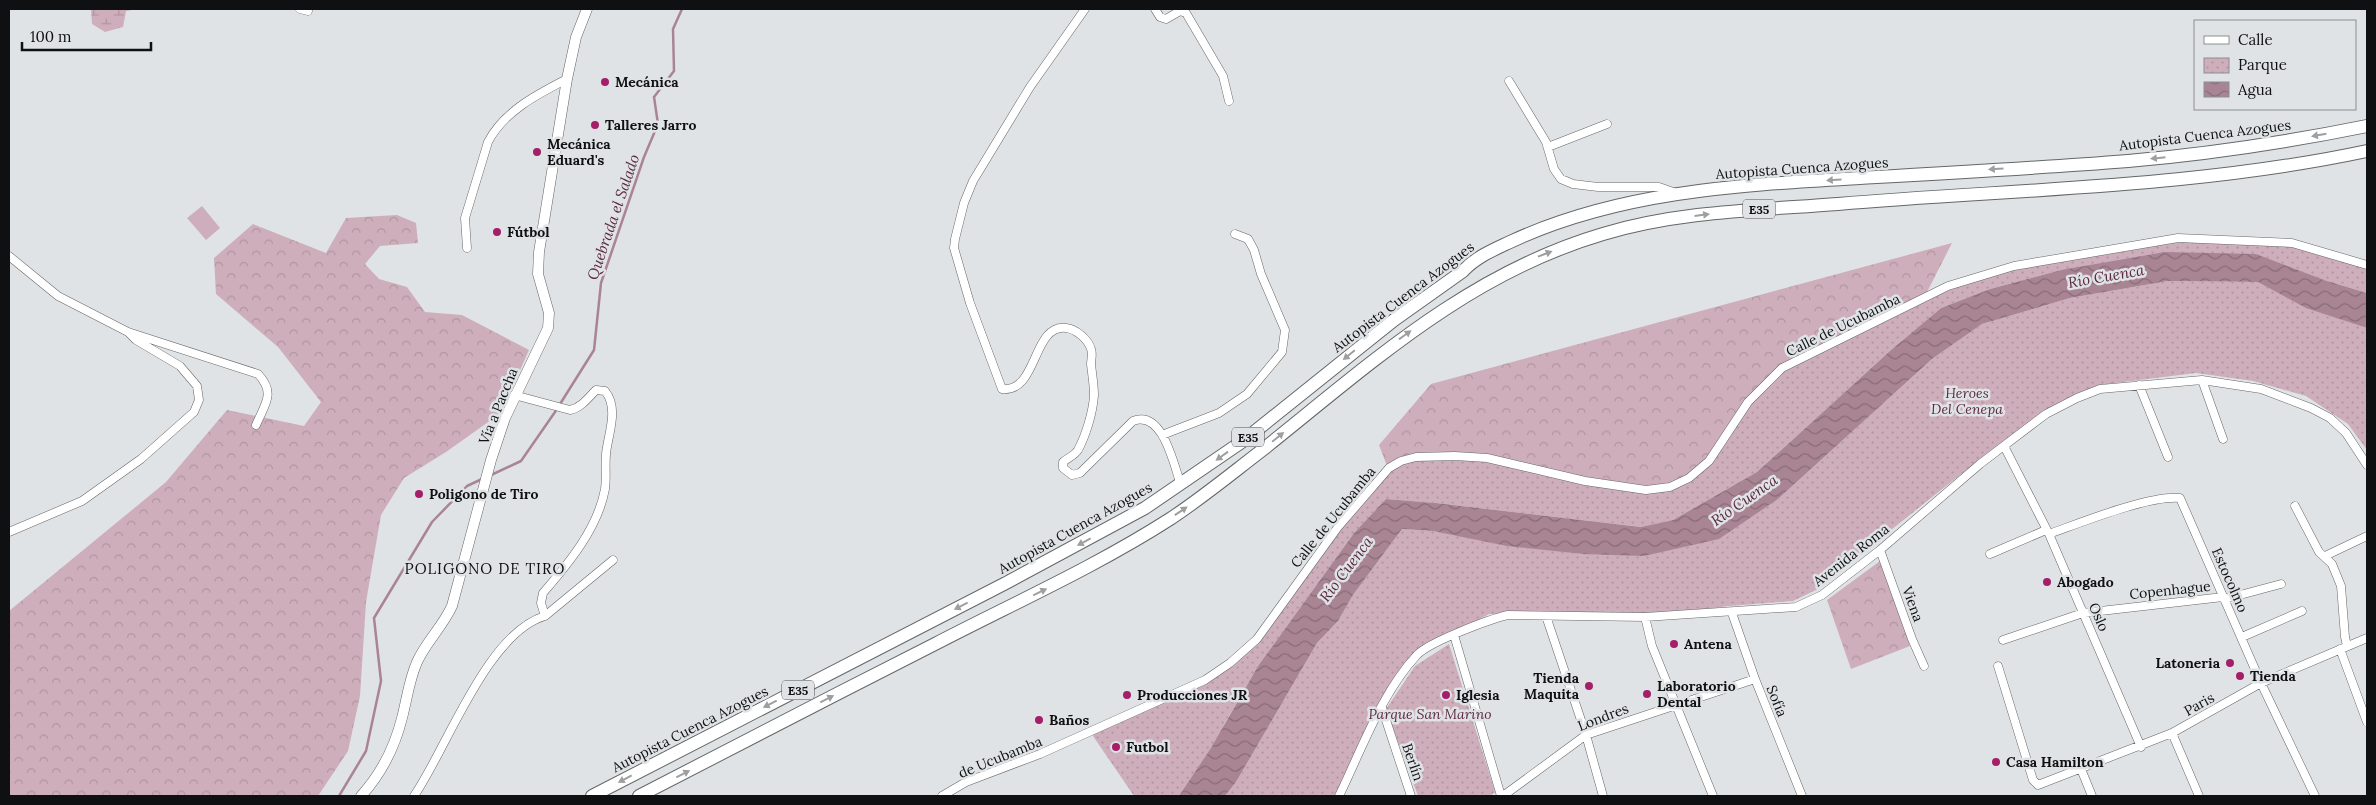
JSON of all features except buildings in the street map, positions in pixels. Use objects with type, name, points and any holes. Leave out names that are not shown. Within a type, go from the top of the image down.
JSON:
[{"type":"highway","name":"Autopista Cuenca Azogues","points":[[592,796],[1081,544],[1181,485],[1251,434],[1394,320],[1449,282],[1471,262],[1517,239],[1559,222],[1627,203],[1678,194],[1799,182],[2150,159],[2269,144],[2367,126]]},
{"type":"highway","name":"E35","points":[[639,796],[936,643],[1041,592],[1146,533],[1227,479],[1354,375],[1428,318],[1505,272],[1561,248],[1624,228],[1706,214],[2176,180],[2304,163],[2367,151]]},
{"type":"main road","name":"Vía a Paccha","points":[[361,796],[373,782],[395,742],[412,674],[418,659],[447,617],[452,606],[487,477],[514,395],[548,328],[549,313],[538,274],[539,252],[567,79],[576,37],[587,9]]},
{"type":"street","points":[[1085,9],[1030,87],[973,181],[964,203],[954,248],[970,303],[1002,389],[1009,390],[1019,385],[1034,361],[1045,338],[1054,329],[1066,328],[1078,332],[1092,350],[1094,395],[1091,414],[1077,452],[1063,462],[1063,468],[1072,475],[1080,474],[1133,421],[1144,419],[1154,426],[1170,448],[1181,485]]},
{"type":"street","points":[[1155,9],[1160,17],[1166,19],[1180,11],[1186,13],[1223,76],[1228,101]]},
{"type":"street","points":[[466,248],[465,218],[488,142],[494,130],[532,97],[567,79]]},
{"type":"street","points":[[1509,81],[1548,147],[1554,169],[1561,179],[1573,184],[1598,187],[1660,187],[1678,194]]},
{"type":"street","points":[[1548,147],[1607,124]]},
{"type":"street","points":[[1162,435],[1219,413],[1247,394],[1282,352],[1285,330],[1261,274],[1254,250],[1248,239],[1236,234]]},
{"type":"street","name":"Calle de Ucubamba","points":[[1205,680],[1230,663],[1257,639],[1338,527],[1389,468],[1401,461],[1416,457],[1455,456],[1487,458],[1585,481],[1646,490],[1670,487],[1689,478],[1709,461],[1748,402],[1782,368],[1958,283],[2014,266],[2178,238],[2292,243],[2367,265]]},
{"type":"street","points":[[9,256],[58,296],[128,332],[258,374],[267,384],[269,394],[256,425]]},
{"type":"street","points":[[9,532],[82,501],[141,459],[194,412],[199,400],[197,386],[180,366],[136,340],[128,332]]},
{"type":"street","points":[[2202,380],[2223,439]]},
{"type":"street","name":"Avenida Roma","points":[[1339,796],[1382,708],[1395,685],[1418,653],[1454,635],[1492,619],[1508,615],[1645,617],[1796,608],[1822,595],[1880,550],[2004,446],[2046,414],[2100,389],[2202,380],[2261,389],[2330,418],[2346,433],[2367,464]]},
{"type":"street","points":[[2139,385],[2168,457]]},
{"type":"street","points":[[514,395],[566,409],[575,409],[596,390],[606,391],[610,399],[612,412],[604,459],[605,488],[597,514],[587,535],[544,593],[541,603],[545,616]]},
{"type":"street","name":"Oslo","points":[[2004,446],[2047,532],[2141,746]]},
{"type":"street","name":"Estocolmo","points":[[2047,532],[2117,510],[2171,497],[2180,498],[2261,683],[2315,796]]},
{"type":"street","points":[[2294,506],[2319,552],[2332,564],[2341,586],[2343,648],[2367,722]]},
{"type":"street","points":[[1990,554],[2047,532]]},
{"type":"street","points":[[2325,556],[2367,536]]},
{"type":"street","name":"Viena","points":[[1880,550],[1912,639],[1924,666]]},
{"type":"street","points":[[414,796],[485,671],[518,630],[534,619],[545,616],[613,560]]},
{"type":"street","name":"Copenhague","points":[[2003,640],[2083,613],[2224,598],[2281,584]]},
{"type":"street","points":[[2242,637],[2302,611]]},
{"type":"street","name":"Sofía","points":[[1732,613],[1755,679],[1802,796]]},
{"type":"street","points":[[1546,616],[1586,734],[1603,796]]},
{"type":"street","points":[[1645,617],[1652,646],[1713,796]]},
{"type":"street","points":[[1454,635],[1502,796]]},
{"type":"street","name":"Paris","points":[[1998,666],[2033,780],[2036,784],[2040,784],[2172,734],[2261,683],[2367,638]]},
{"type":"street","name":"Londres","points":[[1502,796],[1586,734],[1755,679]]},
{"type":"street","name":"de Ucubamba","points":[[942,796],[966,782],[1016,764],[1205,680]]},
{"type":"street","name":"Berlín","points":[[1382,708],[1412,796]]},
{"type":"street","points":[[2172,734],[2199,796]]},
{"type":"street","points":[[2081,769],[2092,796]]},
{"type":"green space","points":[[91,9],[138,9],[126,11],[123,27],[105,32],[92,24]]},
{"type":"green space","points":[[202,206],[220,228],[206,240],[187,218]]},
{"type":"green space","points":[[397,215],[416,223],[418,243],[380,246],[365,264],[379,279],[407,287],[425,312],[462,315],[529,350],[501,413],[446,452],[404,478],[381,515],[366,602],[360,696],[348,751],[318,796],[9,796],[9,611],[166,482],[227,410],[304,426],[321,402],[278,347],[216,294],[214,258],[253,224],[326,253],[346,218]]},
{"type":"green space","points":[[2178,238],[2292,243],[2367,265],[2367,293],[2324,280],[2061,270],[1990,289],[1941,308],[1891,350],[1757,472],[1673,520],[1642,527],[1386,499],[1354,533],[1258,666],[1225,723],[1192,796],[1134,796],[1093,736],[1096,729],[1205,680],[1257,639],[1284,599],[1389,468],[1401,461],[1455,456],[1646,490],[1670,487],[1709,461],[1748,402],[1782,368],[1948,286],[2014,266]]},
{"type":"green space","points":[[1952,243],[1927,292],[1686,476],[1670,484],[1646,486],[1585,477],[1454,452],[1416,453],[1398,459],[1387,466],[1379,445],[1431,384]]},
{"type":"green space","name":"Heroes Del Cenepa","points":[[2168,281],[2258,282],[2321,312],[2367,328],[2367,450],[2348,424],[2306,396],[2253,381],[2196,373],[2099,385],[2048,409],[1986,454],[1816,590],[1793,601],[1729,606],[1645,617],[1489,614],[1418,653],[1395,685],[1335,796],[1225,796],[1236,782],[1317,643],[1338,621],[1353,595],[1402,529],[1433,531],[1583,554],[1778,499],[1932,359],[1982,324],[2070,298]]},
{"type":"green space","points":[[1880,561],[1910,646],[1851,669],[1827,600]]},
{"type":"green space","name":"Parque San Marino","points":[[1449,644],[1495,792],[1490,796],[1418,796],[1386,709],[1415,666]]},
{"type":"green space","name":"Futbol","points":[[1117,734],[1126,754],[1115,759],[1106,739]]},
{"type":"water","name":"Río Cuenca","points":[[2165,252],[2256,254],[2324,280],[2367,293],[2367,328],[2306,308],[2258,282],[2168,281],[2070,298],[1982,324],[1932,359],[1778,499],[1719,539],[1644,556],[1583,554],[1507,546],[1433,531],[1402,529],[1353,595],[1338,621],[1317,643],[1236,782],[1225,796],[1179,796],[1211,748],[1258,666],[1354,533],[1386,499],[1641,527],[1673,520],[1757,472],[1891,350],[1941,308],[1990,289],[2061,270]]},
{"type":"waterway","name":"Quebrada el Salado","points":[[489,476],[521,461],[594,350],[601,283],[644,157],[658,124],[654,97],[674,71],[673,29],[682,9]]},
{"type":"waterway","name":"Quebrada el Salado","points":[[339,796],[366,751],[381,681],[374,618],[432,522],[467,486],[482,479]]},
{"type":"place","name":"Mecánica","points":[[605,82]]},
{"type":"place","name":"Talleres Jarro","points":[[595,125]]},
{"type":"place","name":"Mecánica Eduard's","points":[[537,152]]},
{"type":"place","name":"Fútbol","points":[[497,232]]},
{"type":"place","name":"Poligono de Tiro","points":[[419,494]]},
{"type":"place","name":"Abogado","points":[[2047,582]]},
{"type":"place","name":"Antena","points":[[1674,644]]},
{"type":"place","name":"Latoneria","points":[[2230,663]]},
{"type":"place","name":"Tienda","points":[[2240,676]]},
{"type":"place","name":"Tienda Maquita","points":[[1589,686]]},
{"type":"place","name":"Laboratorio Dental","points":[[1647,694]]},
{"type":"place","name":"Producciones JR","points":[[1127,695]]},
{"type":"place","name":"Iglesia","points":[[1446,695]]},
{"type":"place","name":"Baños","points":[[1039,720]]},
{"type":"place","name":"Futbol","points":[[1116,747]]},
{"type":"place","name":"Casa Hamilton","points":[[1996,762]]},
{"type":"district","name":"POLIGONO DE TIRO","points":[[485,568]]}]
